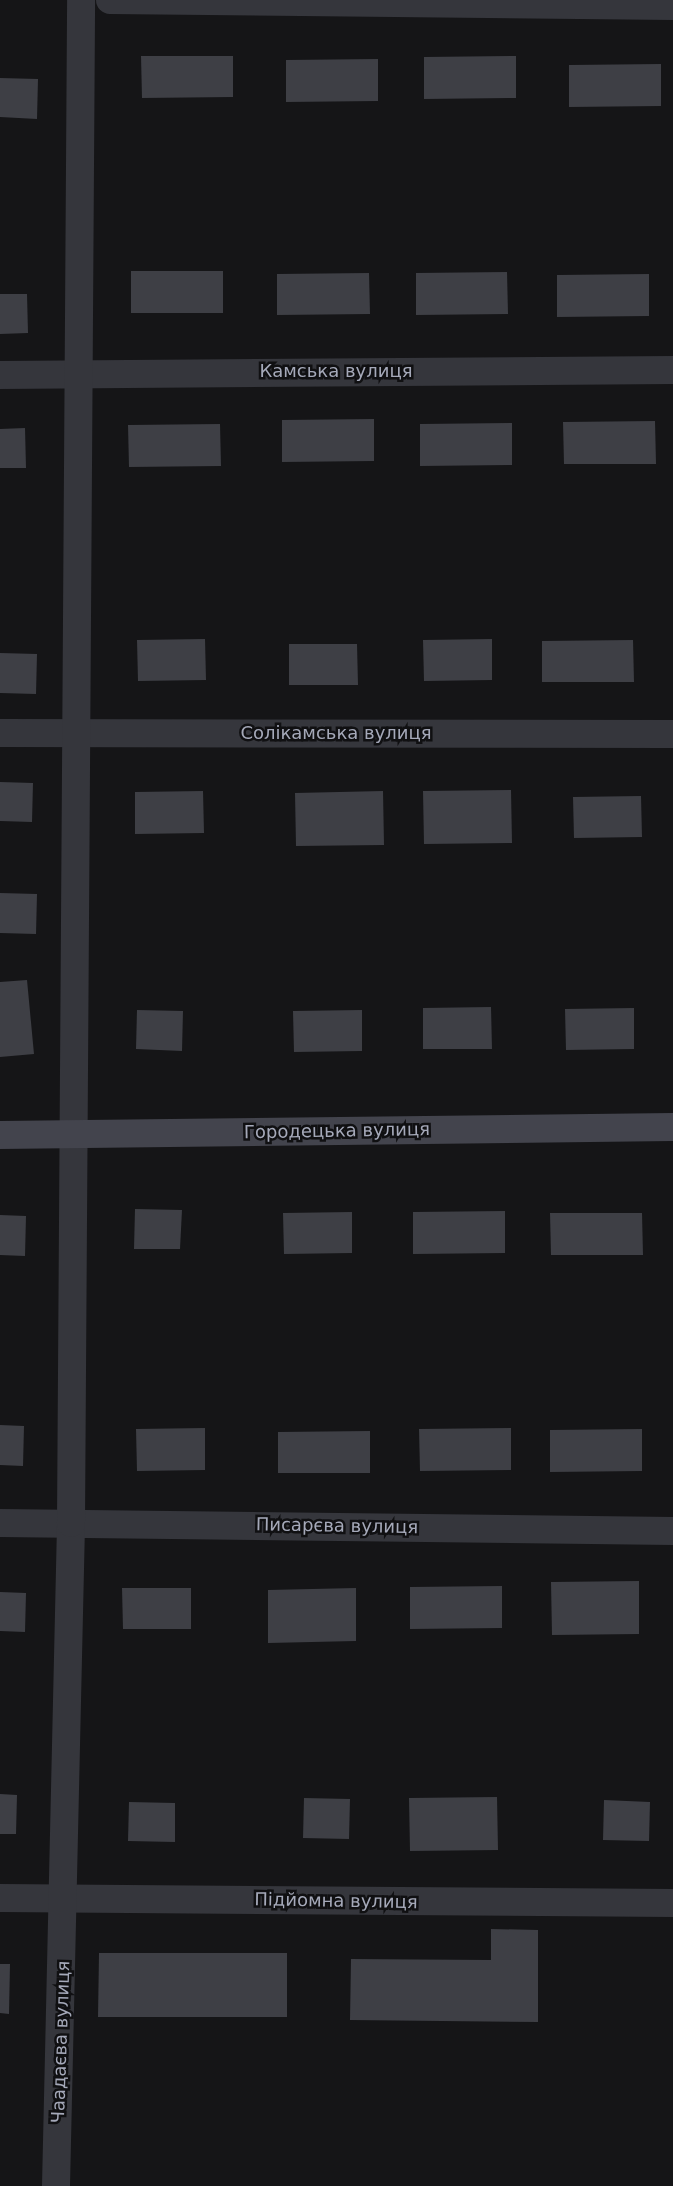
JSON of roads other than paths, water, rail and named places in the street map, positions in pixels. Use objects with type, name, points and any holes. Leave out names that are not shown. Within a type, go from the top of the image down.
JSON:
[{"type":"main road","name":"Городецька вулиця","points":[[0,1135],[673,1127]]},
{"type":"street","name":"Чаадаєва вулиця","points":[[56,2186],[65,1897],[71,1523],[76,732],[75,371],[81,0]]},
{"type":"street","points":[[110,0],[673,6]]},
{"type":"street","name":"Камська вулиця","points":[[0,375],[75,371],[673,370]]},
{"type":"street","name":"Солікамська вулиця","points":[[0,733],[673,734]]},
{"type":"street","name":"Писарєва вулиця","points":[[0,1523],[673,1530]]},
{"type":"street","name":"Підйомна вулиця","points":[[0,1898],[65,1897],[673,1904]]}]
